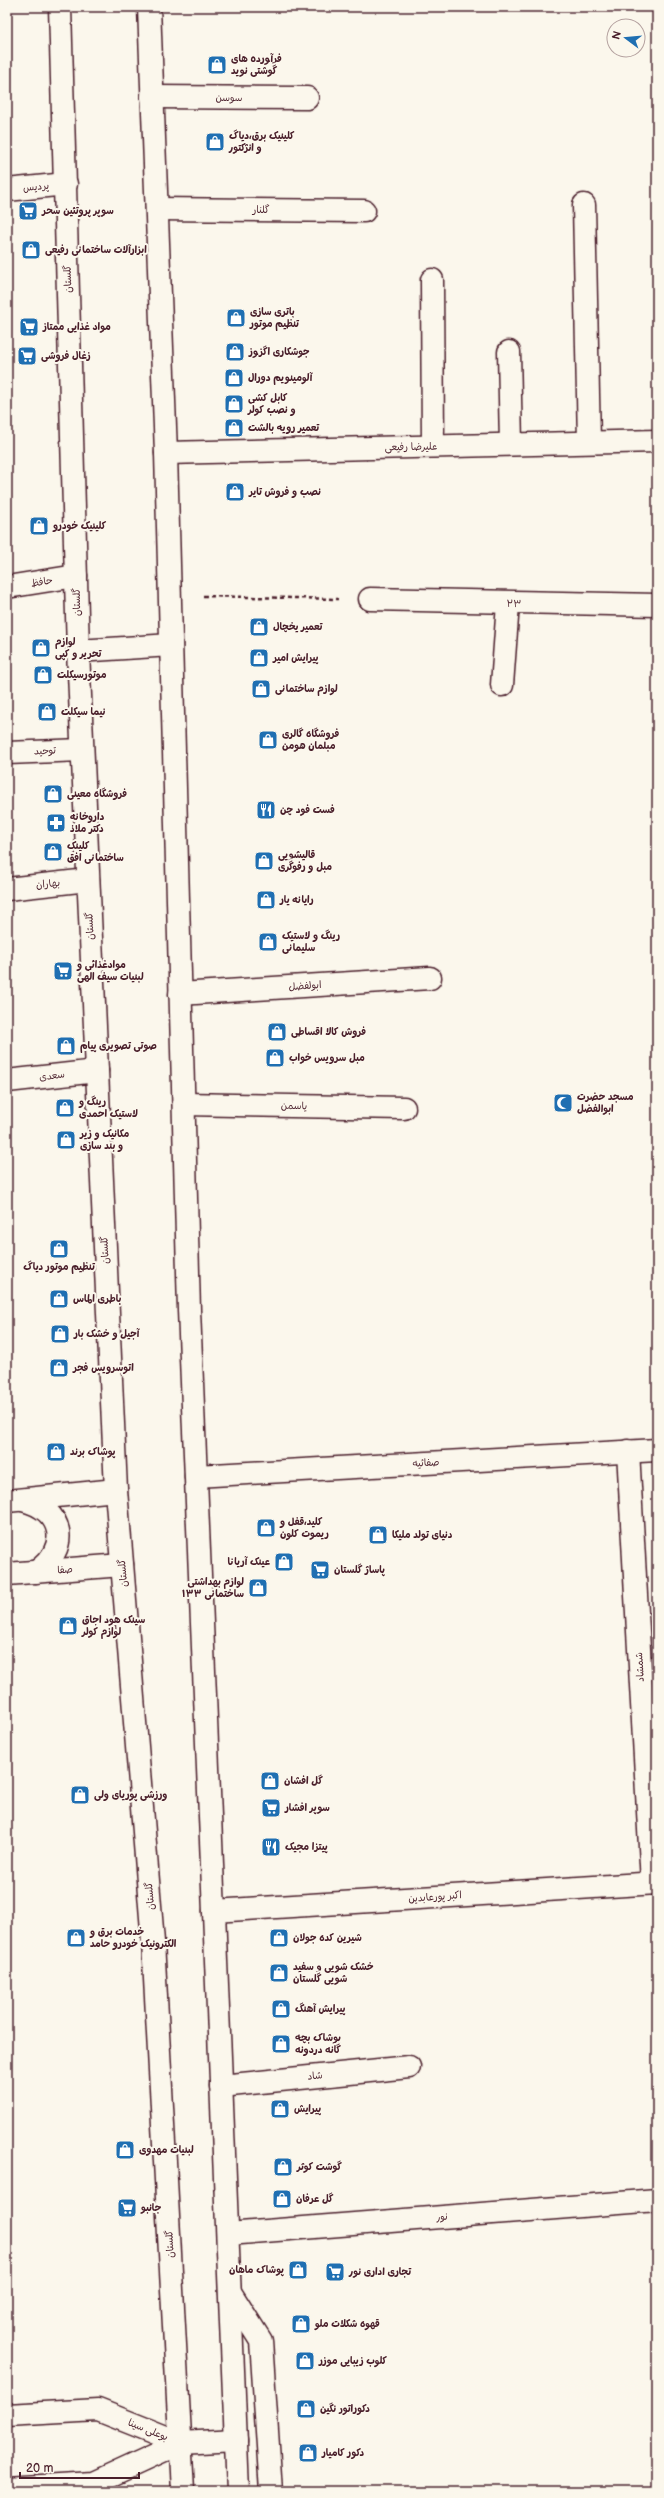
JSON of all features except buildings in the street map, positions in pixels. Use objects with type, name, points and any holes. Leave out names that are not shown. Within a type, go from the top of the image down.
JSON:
[{"type":"street","name":"گلستان","points":[[60,7],[78,651],[116,1490],[153,1942],[183,2491]]},
{"type":"street","points":[[149,7],[166,453],[180,994],[196,1476],[238,2491]]},
{"type":"street","name":"سوسن","points":[[152,97],[307,98]]},
{"type":"street","name":"پردیس","points":[[7,190],[66,184]]},
{"type":"street","points":[[584,205],[589,442]]},
{"type":"street","name":"گلنار","points":[[157,209],[364,211]]},
{"type":"street","points":[[432,280],[433,446]]},
{"type":"street","points":[[508,352],[511,444]]},
{"type":"street","name":"علیرضا رفیعی","points":[[166,453],[657,441]]},
{"type":"street","name":"حافظ","points":[[7,587],[76,576]]},
{"type":"street","name":"۲۳","points":[[370,599],[508,604],[657,605]]},
{"type":"street","points":[[502,685],[508,604]]},
{"type":"street","points":[[78,651],[171,644]]},
{"type":"street","name":"توحید","points":[[7,753],[82,750]]},
{"type":"street","name":"بهاران","points":[[7,888],[88,880]]},
{"type":"street","name":"ابولفضل","points":[[180,994],[430,978]]},
{"type":"street","name":"سعدی","points":[[7,1081],[97,1071]]},
{"type":"street","name":"یاسمن","points":[[184,1104],[404,1108]]},
{"type":"street","name":"صفائیه","points":[[196,1476],[657,1450]]},
{"type":"street","name":"شمشاد","points":[[628,1451],[655,1883]]},
{"type":"street","points":[[15,1501],[116,1490]]},
{"type":"street","points":[[15,1501],[39,1504],[51,1515],[58,1530],[57,1547],[50,1562],[36,1572]]},
{"type":"street","name":"صفا","points":[[7,1574],[122,1565]]},
{"type":"street","name":"اکبر پورعابدین","points":[[214,1911],[655,1883]]},
{"type":"street","name":"شاد","points":[[221,2086],[409,2067]]},
{"type":"street","name":"نور","points":[[228,2234],[657,2200]]},
{"type":"street","points":[[230,2292],[262,2341],[271,2491]]},
{"type":"street","name":"بوعلی سینا","points":[[7,2415],[98,2410],[181,2444]]},
{"type":"street","points":[[181,2444],[236,2440]]},
{"type":"street","name":"بوعلی سینا","points":[[7,2488],[94,2483],[181,2444]]},
{"type":"path","points":[[170,595],[370,599]]},
{"type":"place","name":"فرآورده های گوشتی نوید","points":[[217,65]]},
{"type":"place","name":"کلینیک برق،دیاگ و انژکتور","points":[[215,142]]},
{"type":"place","name":"سوپر پروتئین سحر","points":[[28,211]]},
{"type":"place","name":"ابزارآلات ساختمانی رفیعی","points":[[31,250]]},
{"type":"place","name":"باتری سازی تنظیم موتور","points":[[236,318]]},
{"type":"place","name":"مواد غذایی ممتاز","points":[[29,327]]},
{"type":"place","name":"جوشکاری اگزوز","points":[[235,352]]},
{"type":"place","name":"زغال فروشی","points":[[27,356]]},
{"type":"place","name":"آلومینویم دورال","points":[[234,378]]},
{"type":"place","name":"کابل کشی و نصب کولر","points":[[234,404]]},
{"type":"place","name":"تعمیر رویه بالشت","points":[[234,428]]},
{"type":"place","name":"نصب و فروش تایر","points":[[235,492]]},
{"type":"place","name":"کلینیک خودرو","points":[[39,526]]},
{"type":"place","name":"تعمیر یخچال","points":[[259,627]]},
{"type":"place","name":"لوازم تحریر و کپی","points":[[41,648]]},
{"type":"place","name":"پیرایش امیر","points":[[259,658]]},
{"type":"place","name":"موتورسیکلت","points":[[43,675]]},
{"type":"place","name":"لوازم ساختمانی","points":[[261,689]]},
{"type":"place","name":"نیما سیکلت","points":[[47,712]]},
{"type":"place","name":"فروشگاه گالری مبلمان هومن","points":[[268,740]]},
{"type":"place","name":"فروشگاه معینی","points":[[53,794]]},
{"type":"place","name":"فست فود چن","points":[[266,810]]},
{"type":"place","name":"داروخانه دکتر ملاذ","points":[[56,823]]},
{"type":"place","name":"کلینک ساختمانی افق","points":[[53,852]]},
{"type":"place","name":"قالیشویی مبل و رفوگری","points":[[264,861]]},
{"type":"place","name":"رایانه یار","points":[[266,900]]},
{"type":"place","name":"رینگ و لاستیک سلیمانی","points":[[268,942]]},
{"type":"place","name":"موادغذائی و لبنیات سیف الهی","points":[[63,971]]},
{"type":"place","name":"فروش کالا اقساطی","points":[[277,1032]]},
{"type":"place","name":"صوتی تصویری پیام","points":[[66,1046]]},
{"type":"place","name":"مبل سرویس خواب","points":[[275,1058]]},
{"type":"place","name":"مسجد حضرت ابوالفضل","points":[[563,1103]]},
{"type":"place","name":"رینگ و لاستیک احمدی","points":[[65,1108]]},
{"type":"place","name":"مکانیک و زیر و بند سازی","points":[[66,1140]]},
{"type":"place","name":"تنظیم موتور دیاگ","points":[[59,1249]]},
{"type":"place","name":"باطری الماس","points":[[59,1299]]},
{"type":"place","name":"آجیل و خشک بار","points":[[60,1334]]},
{"type":"place","name":"اتوسرویس فجر","points":[[59,1368]]},
{"type":"place","name":"پوشاک برند","points":[[56,1452]]},
{"type":"place","name":"کلید،قفل و ریموت کلون","points":[[266,1528]]},
{"type":"place","name":"دنیای تولد ملیکا","points":[[378,1535]]},
{"type":"place","name":"عینک آریانا","points":[[284,1562]]},
{"type":"place","name":"پاساژ گلستان","points":[[320,1570]]},
{"type":"place","name":"لوازم بهداشتی ساختمانی ۱۳۳","points":[[258,1588]]},
{"type":"place","name":"سینک هود اجاق لوازم کولر","points":[[68,1626]]},
{"type":"place","name":"گل افشان","points":[[270,1781]]},
{"type":"place","name":"ورزشی پوریای ولی","points":[[80,1795]]},
{"type":"place","name":"سوپر افشار","points":[[271,1808]]},
{"type":"place","name":"پیتزا مجیک","points":[[271,1847]]},
{"type":"place","name":"خدمات برق و الکترونیک خودرو حامد","points":[[76,1938]]},
{"type":"place","name":"شیرین کده جولان","points":[[279,1938]]},
{"type":"place","name":"خشک شویی و سفید شویی گلستان","points":[[279,1973]]},
{"type":"place","name":"پیرایش آهنگ","points":[[281,2009]]},
{"type":"place","name":"پوشاک بچه گانه دردونه","points":[[281,2044]]},
{"type":"place","name":"پیرایش","points":[[280,2109]]},
{"type":"place","name":"لبنیات مهدوی","points":[[125,2150]]},
{"type":"place","name":"گوشت کوثر","points":[[283,2167]]},
{"type":"place","name":"گل عرفان","points":[[282,2199]]},
{"type":"place","name":"جانبو","points":[[127,2208]]},
{"type":"place","name":"پوشاک ماهان","points":[[298,2270]]},
{"type":"place","name":"تجاری اداری نور","points":[[335,2272]]},
{"type":"place","name":"قهوه شکلات ملو","points":[[301,2324]]},
{"type":"place","name":"کلوب زیبایی موزر","points":[[305,2361]]},
{"type":"place","name":"دکوراتور نگین","points":[[306,2409]]},
{"type":"place","name":"دکور کامیار","points":[[308,2453]]}]
